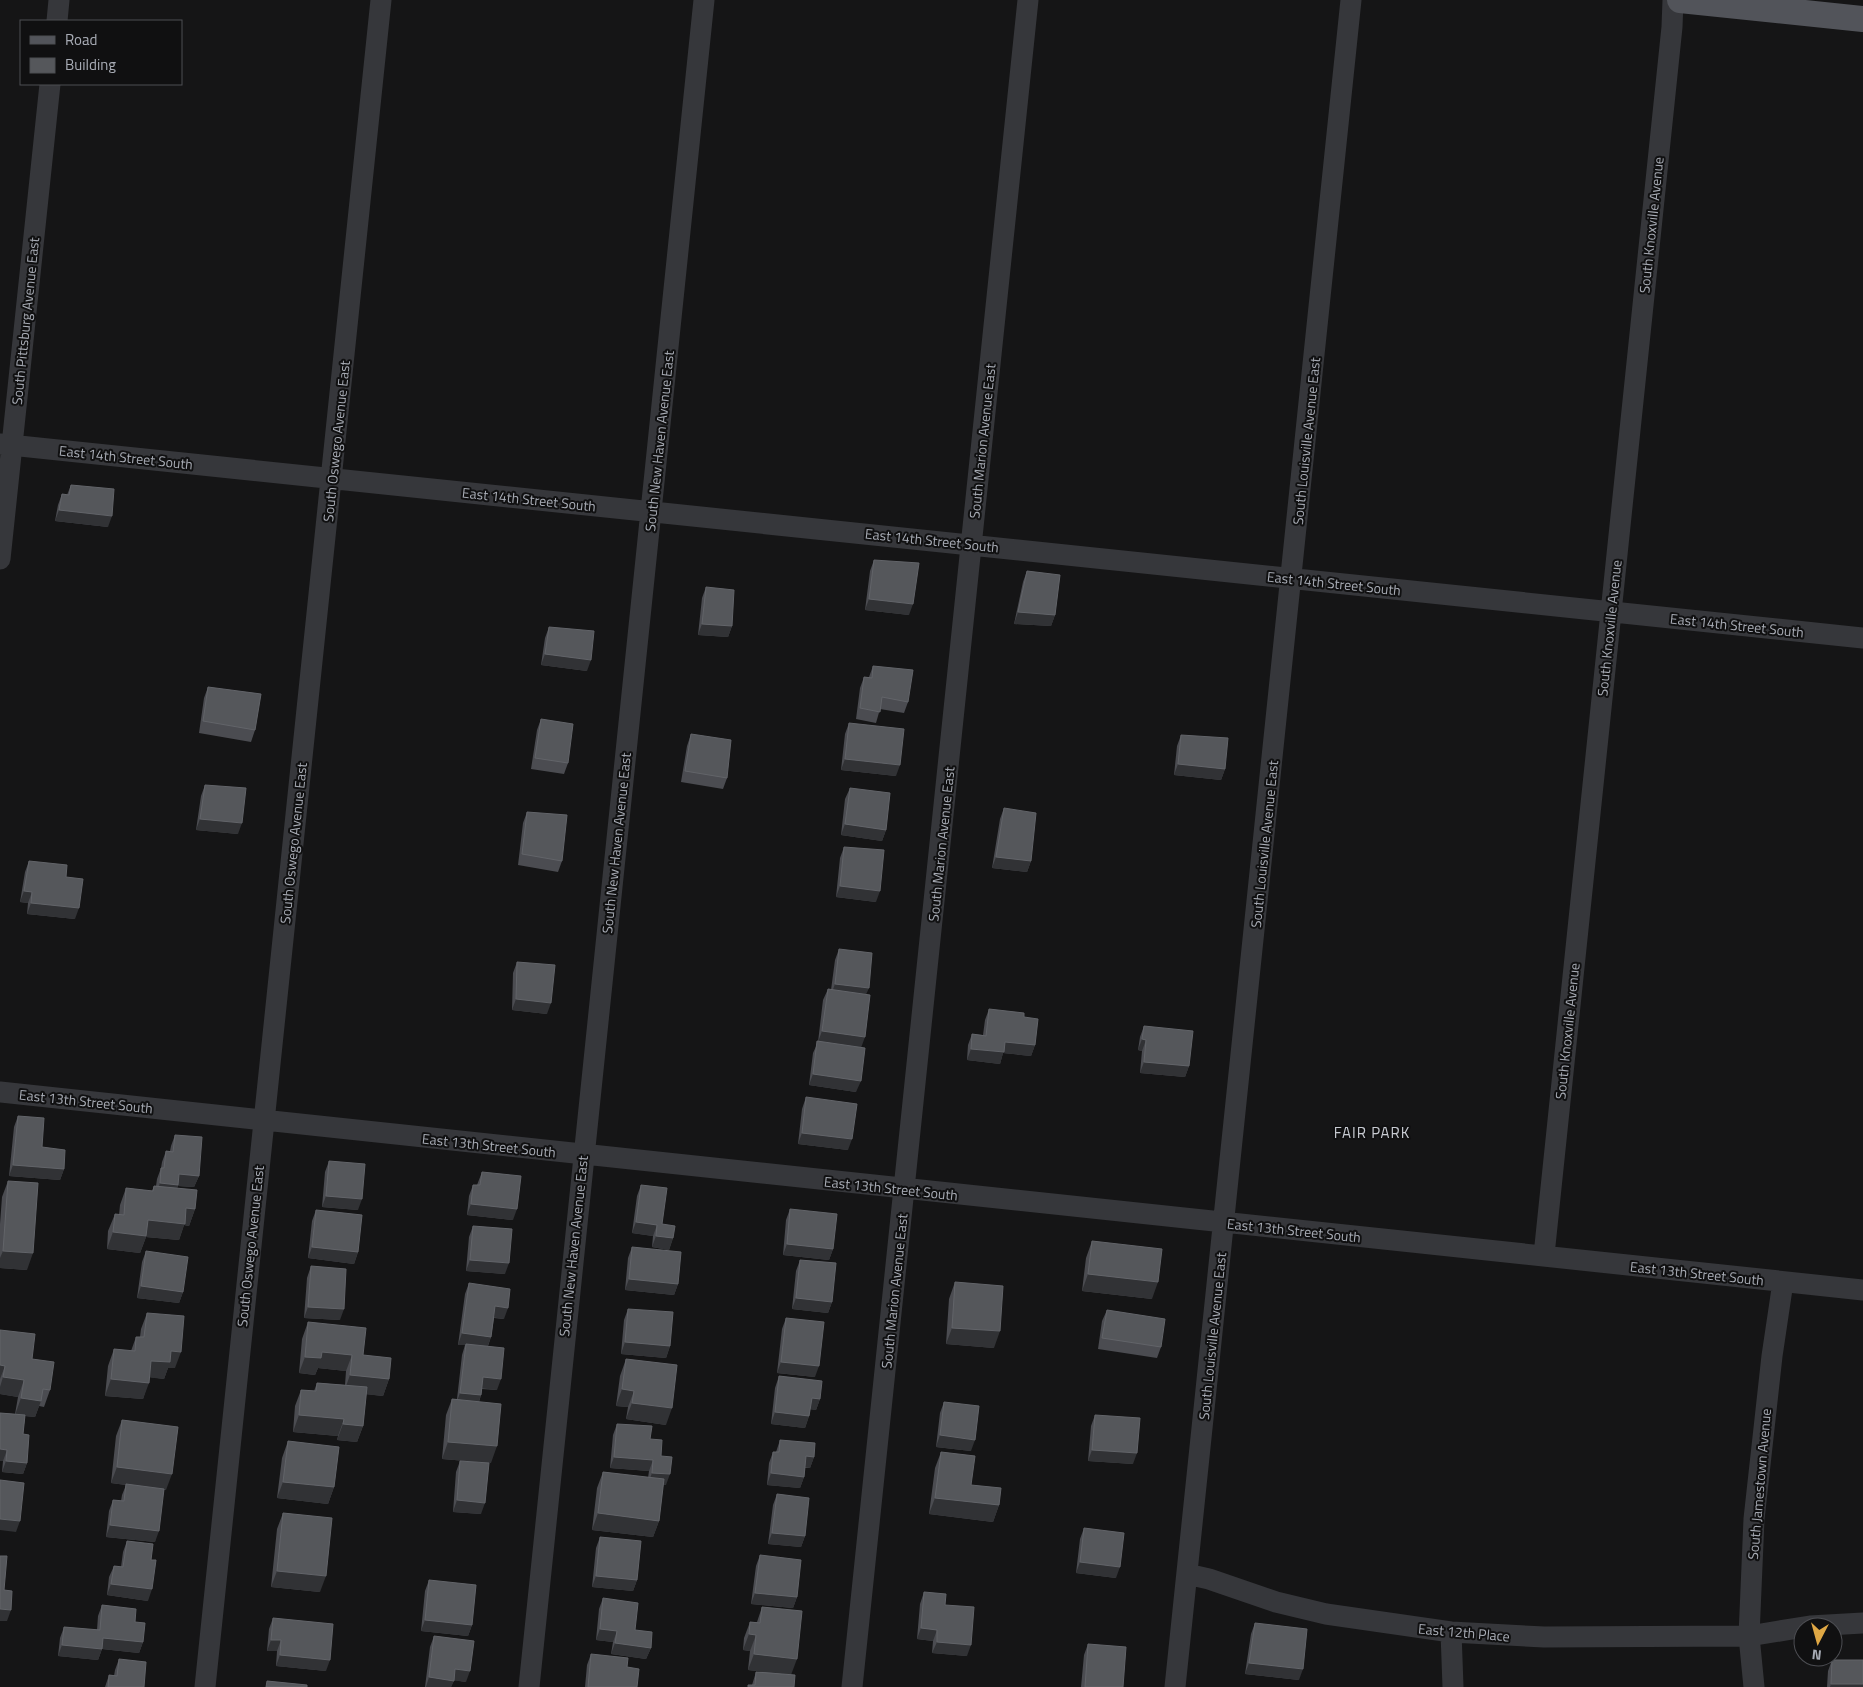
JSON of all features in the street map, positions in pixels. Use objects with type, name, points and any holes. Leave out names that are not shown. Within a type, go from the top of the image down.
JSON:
[{"type":"main road","points":[[1680,0],[1863,19]]},
{"type":"street","points":[[57,20],[59,0]]},
{"type":"street","name":"South Oswego Avenue East","points":[[205,1687],[381,0]]},
{"type":"street","name":"South New Haven Avenue East","points":[[529,1687],[582,1155],[652,512],[704,0]]},
{"type":"street","name":"South Marion Avenue East","points":[[852,1687],[1028,0]]},
{"type":"street","name":"South Louisville Avenue East","points":[[1175,1687],[1351,0]]},
{"type":"street","name":"South Knoxville Avenue","points":[[1544,1255],[1671,37],[1673,0]]},
{"type":"street","name":"South Pittsburg Avenue East","points":[[0,559],[6,445],[50,85]]},
{"type":"street","name":"East 14th Street South","points":[[6,445],[1863,638]]},
{"type":"street","name":"East 13th Street South","points":[[0,1092],[905,1190],[1544,1255],[1863,1290]]},
{"type":"street","name":"South Jamestown Avenue","points":[[1754,1687],[1749,1636],[1755,1509],[1772,1356],[1783,1282]]},
{"type":"street","name":"East 12th Place","points":[[1187,1574],[1209,1579],[1276,1602],[1326,1614],[1451,1632],[1544,1637],[1749,1636],[1810,1626],[1863,1623]]},
{"type":"street","points":[[1451,1632],[1453,1687]]},
{"type":"building","points":[[71,485],[114,489],[112,516],[59,510],[62,494],[69,495]]},
{"type":"building","points":[[874,560],[919,563],[913,604],[869,599]]},
{"type":"building","points":[[1027,571],[1060,575],[1055,615],[1018,612]]},
{"type":"building","points":[[706,587],[734,590],[732,626],[702,624]]},
{"type":"building","points":[[549,627],[594,631],[591,660],[545,654]]},
{"type":"building","points":[[873,666],[913,670],[908,702],[882,697],[880,712],[860,708],[864,677],[872,678]]},
{"type":"building","points":[[208,687],[261,694],[255,730],[203,721]]},
{"type":"building","points":[[541,719],[573,724],[568,763],[535,758]]},
{"type":"building","points":[[849,723],[904,729],[900,765],[845,759]]},
{"type":"building","points":[[691,734],[731,740],[727,778],[685,771]]},
{"type":"building","points":[[1181,735],[1228,738],[1225,769],[1178,764]]},
{"type":"building","points":[[205,785],[246,788],[242,823],[200,819]]},
{"type":"building","points":[[850,788],[890,793],[886,830],[845,824]]},
{"type":"building","points":[[1004,808],[1036,813],[1031,861],[996,857]]},
{"type":"building","points":[[527,812],[567,815],[562,861],[522,854]]},
{"type":"building","points":[[844,847],[884,850],[880,891],[840,886]]},
{"type":"building","points":[[29,861],[67,865],[66,877],[83,879],[79,908],[31,903],[32,892],[24,891]]},
{"type":"building","points":[[839,949],[872,953],[869,988],[835,984]]},
{"type":"building","points":[[517,962],[555,965],[551,1003],[516,999]]},
{"type":"building","points":[[828,989],[870,995],[865,1037],[822,1031]]},
{"type":"building","points":[[989,1009],[1024,1013],[1024,1017],[1038,1019],[1035,1045],[1005,1042],[1004,1052],[971,1049],[972,1034],[986,1036]]},
{"type":"building","points":[[1144,1026],[1193,1031],[1189,1066],[1144,1062],[1146,1040],[1142,1039]]},
{"type":"building","points":[[817,1041],[865,1048],[861,1081],[813,1074]]},
{"type":"building","points":[[806,1097],[857,1104],[852,1139],[802,1133]]},
{"type":"building","points":[[18,1116],[44,1118],[42,1147],[65,1150],[64,1169],[13,1165]]},
{"type":"building","points":[[175,1135],[202,1137],[199,1176],[179,1174],[178,1185],[160,1183],[161,1168],[164,1168],[166,1151],[173,1152]]},
{"type":"building","points":[[329,1161],[365,1164],[362,1199],[326,1196]]},
{"type":"building","points":[[482,1172],[521,1176],[517,1209],[471,1204],[473,1185],[480,1185]]},
{"type":"building","points":[[8,1181],[38,1183],[33,1253],[3,1251]]},
{"type":"building","points":[[641,1185],[667,1188],[662,1224],[675,1226],[673,1238],[656,1236],[657,1225],[636,1222]]},
{"type":"building","points":[[154,1186],[197,1190],[195,1209],[186,1208],[185,1224],[148,1220],[146,1236],[113,1232],[115,1214],[124,1215],[126,1188],[153,1191]]},
{"type":"building","points":[[790,1209],[837,1214],[833,1249],[787,1244]]},
{"type":"building","points":[[316,1210],[362,1215],[358,1252],[312,1247]]},
{"type":"building","points":[[473,1226],[512,1229],[509,1263],[470,1260]]},
{"type":"building","points":[[1092,1241],[1162,1249],[1158,1282],[1088,1274]]},
{"type":"building","points":[[632,1247],[681,1252],[678,1284],[629,1279]]},
{"type":"building","points":[[146,1251],[188,1257],[183,1292],[141,1286]]},
{"type":"building","points":[[800,1260],[836,1263],[832,1302],[796,1298]]},
{"type":"building","points":[[311,1266],[346,1269],[344,1309],[308,1307]]},
{"type":"building","points":[[955,1282],[1003,1286],[1000,1331],[952,1328]]},
{"type":"building","points":[[469,1283],[510,1289],[508,1308],[495,1306],[491,1337],[462,1333]]},
{"type":"building","points":[[628,1309],[673,1312],[670,1346],[625,1342]]},
{"type":"building","points":[[1107,1310],[1165,1319],[1161,1347],[1102,1338]]},
{"type":"building","points":[[147,1313],[184,1316],[181,1352],[171,1351],[170,1362],[151,1361],[149,1383],[111,1379],[114,1349],[135,1351],[136,1337],[144,1337]]},
{"type":"building","points":[[786,1318],[824,1322],[819,1366],[781,1362]]},
{"type":"building","points":[[308,1322],[366,1328],[363,1355],[391,1358],[389,1379],[350,1375],[352,1355],[322,1352],[321,1358],[305,1357]]},
{"type":"building","points":[[0,1330],[35,1334],[32,1359],[54,1362],[50,1390],[43,1389],[41,1401],[21,1398],[24,1380],[3,1377],[5,1366],[0,1365]]},
{"type":"building","points":[[466,1344],[504,1348],[501,1379],[483,1377],[481,1395],[460,1393]]},
{"type":"building","points":[[626,1359],[677,1365],[672,1408],[632,1403],[634,1391],[622,1389]]},
{"type":"building","points":[[779,1376],[822,1381],[820,1399],[812,1398],[809,1416],[775,1412]]},
{"type":"building","points":[[317,1383],[367,1387],[363,1426],[343,1424],[344,1419],[299,1415],[301,1390],[316,1391]]},
{"type":"building","points":[[452,1399],[501,1404],[497,1446],[448,1442]]},
{"type":"building","points":[[944,1402],[979,1406],[975,1440],[940,1435]]},
{"type":"building","points":[[0,1413],[25,1415],[23,1434],[29,1435],[27,1463],[6,1461],[7,1450],[0,1449]]},
{"type":"building","points":[[1095,1415],[1140,1418],[1137,1453],[1092,1450]]},
{"type":"building","points":[[122,1420],[178,1427],[172,1474],[117,1467]]},
{"type":"building","points":[[617,1424],[652,1426],[650,1439],[662,1440],[661,1456],[672,1457],[670,1474],[652,1473],[653,1460],[614,1457]]},
{"type":"building","points":[[780,1440],[815,1443],[814,1457],[806,1456],[804,1477],[771,1473],[773,1452],[779,1452]]},
{"type":"building","points":[[288,1441],[339,1447],[334,1487],[283,1482]]},
{"type":"building","points":[[941,1452],[975,1456],[971,1485],[1001,1488],[999,1505],[935,1498]]},
{"type":"building","points":[[460,1461],[489,1463],[485,1503],[457,1500]]},
{"type":"building","points":[[603,1472],[664,1479],[659,1521],[598,1513]]},
{"type":"building","points":[[0,1480],[24,1483],[20,1521],[0,1519]]},
{"type":"building","points":[[126,1484],[164,1489],[159,1531],[110,1525],[113,1500],[124,1501]]},
{"type":"building","points":[[777,1494],[809,1498],[805,1536],[772,1533]]},
{"type":"building","points":[[283,1513],[332,1518],[326,1576],[277,1571]]},
{"type":"building","points":[[1084,1528],[1124,1533],[1120,1567],[1080,1562]]},
{"type":"building","points":[[600,1537],[641,1541],[637,1580],[596,1576]]},
{"type":"building","points":[[127,1541],[153,1544],[151,1560],[156,1560],[152,1589],[111,1584],[114,1566],[123,1567]]},
{"type":"building","points":[[760,1555],[801,1560],[797,1597],[755,1593]]},
{"type":"building","points":[[0,1556],[7,1556],[4,1590],[12,1591],[11,1610],[0,1609]]},
{"type":"building","points":[[429,1580],[476,1585],[472,1625],[425,1620]]},
{"type":"building","points":[[924,1592],[946,1594],[945,1605],[974,1607],[971,1645],[937,1642],[937,1630],[921,1628]]},
{"type":"building","points":[[603,1598],[638,1603],[635,1630],[652,1632],[651,1648],[615,1643],[617,1631],[600,1629]]},
{"type":"building","points":[[102,1605],[136,1609],[135,1622],[145,1623],[143,1642],[103,1638],[102,1649],[62,1645],[64,1627],[100,1630]]},
{"type":"building","points":[[762,1607],[802,1611],[797,1659],[754,1654],[756,1635],[749,1634],[750,1622],[760,1623]]},
{"type":"building","points":[[273,1618],[333,1624],[330,1660],[280,1655],[281,1640],[271,1640]]},
{"type":"building","points":[[1255,1623],[1307,1629],[1303,1669],[1249,1663]]},
{"type":"building","points":[[434,1636],[474,1641],[470,1671],[455,1669],[454,1681],[429,1677]]},
{"type":"building","points":[[1088,1644],[1126,1647],[1123,1687],[1085,1687]]},
{"type":"building","points":[[591,1654],[628,1658],[627,1667],[639,1669],[637,1687],[588,1687]]},
{"type":"building","points":[[119,1659],[146,1662],[144,1687],[108,1687],[109,1675],[117,1676]]},
{"type":"building","points":[[1843,1660],[1863,1660],[1863,1684],[1831,1684],[1832,1667],[1843,1667]]},
{"type":"building","points":[[756,1672],[795,1675],[794,1687],[748,1687],[748,1685],[755,1685]]},
{"type":"building","points":[[267,1681],[307,1685],[307,1687],[266,1687]]},
{"type":"district","name":"FAIR PARK","points":[[1372,1132]]}]
